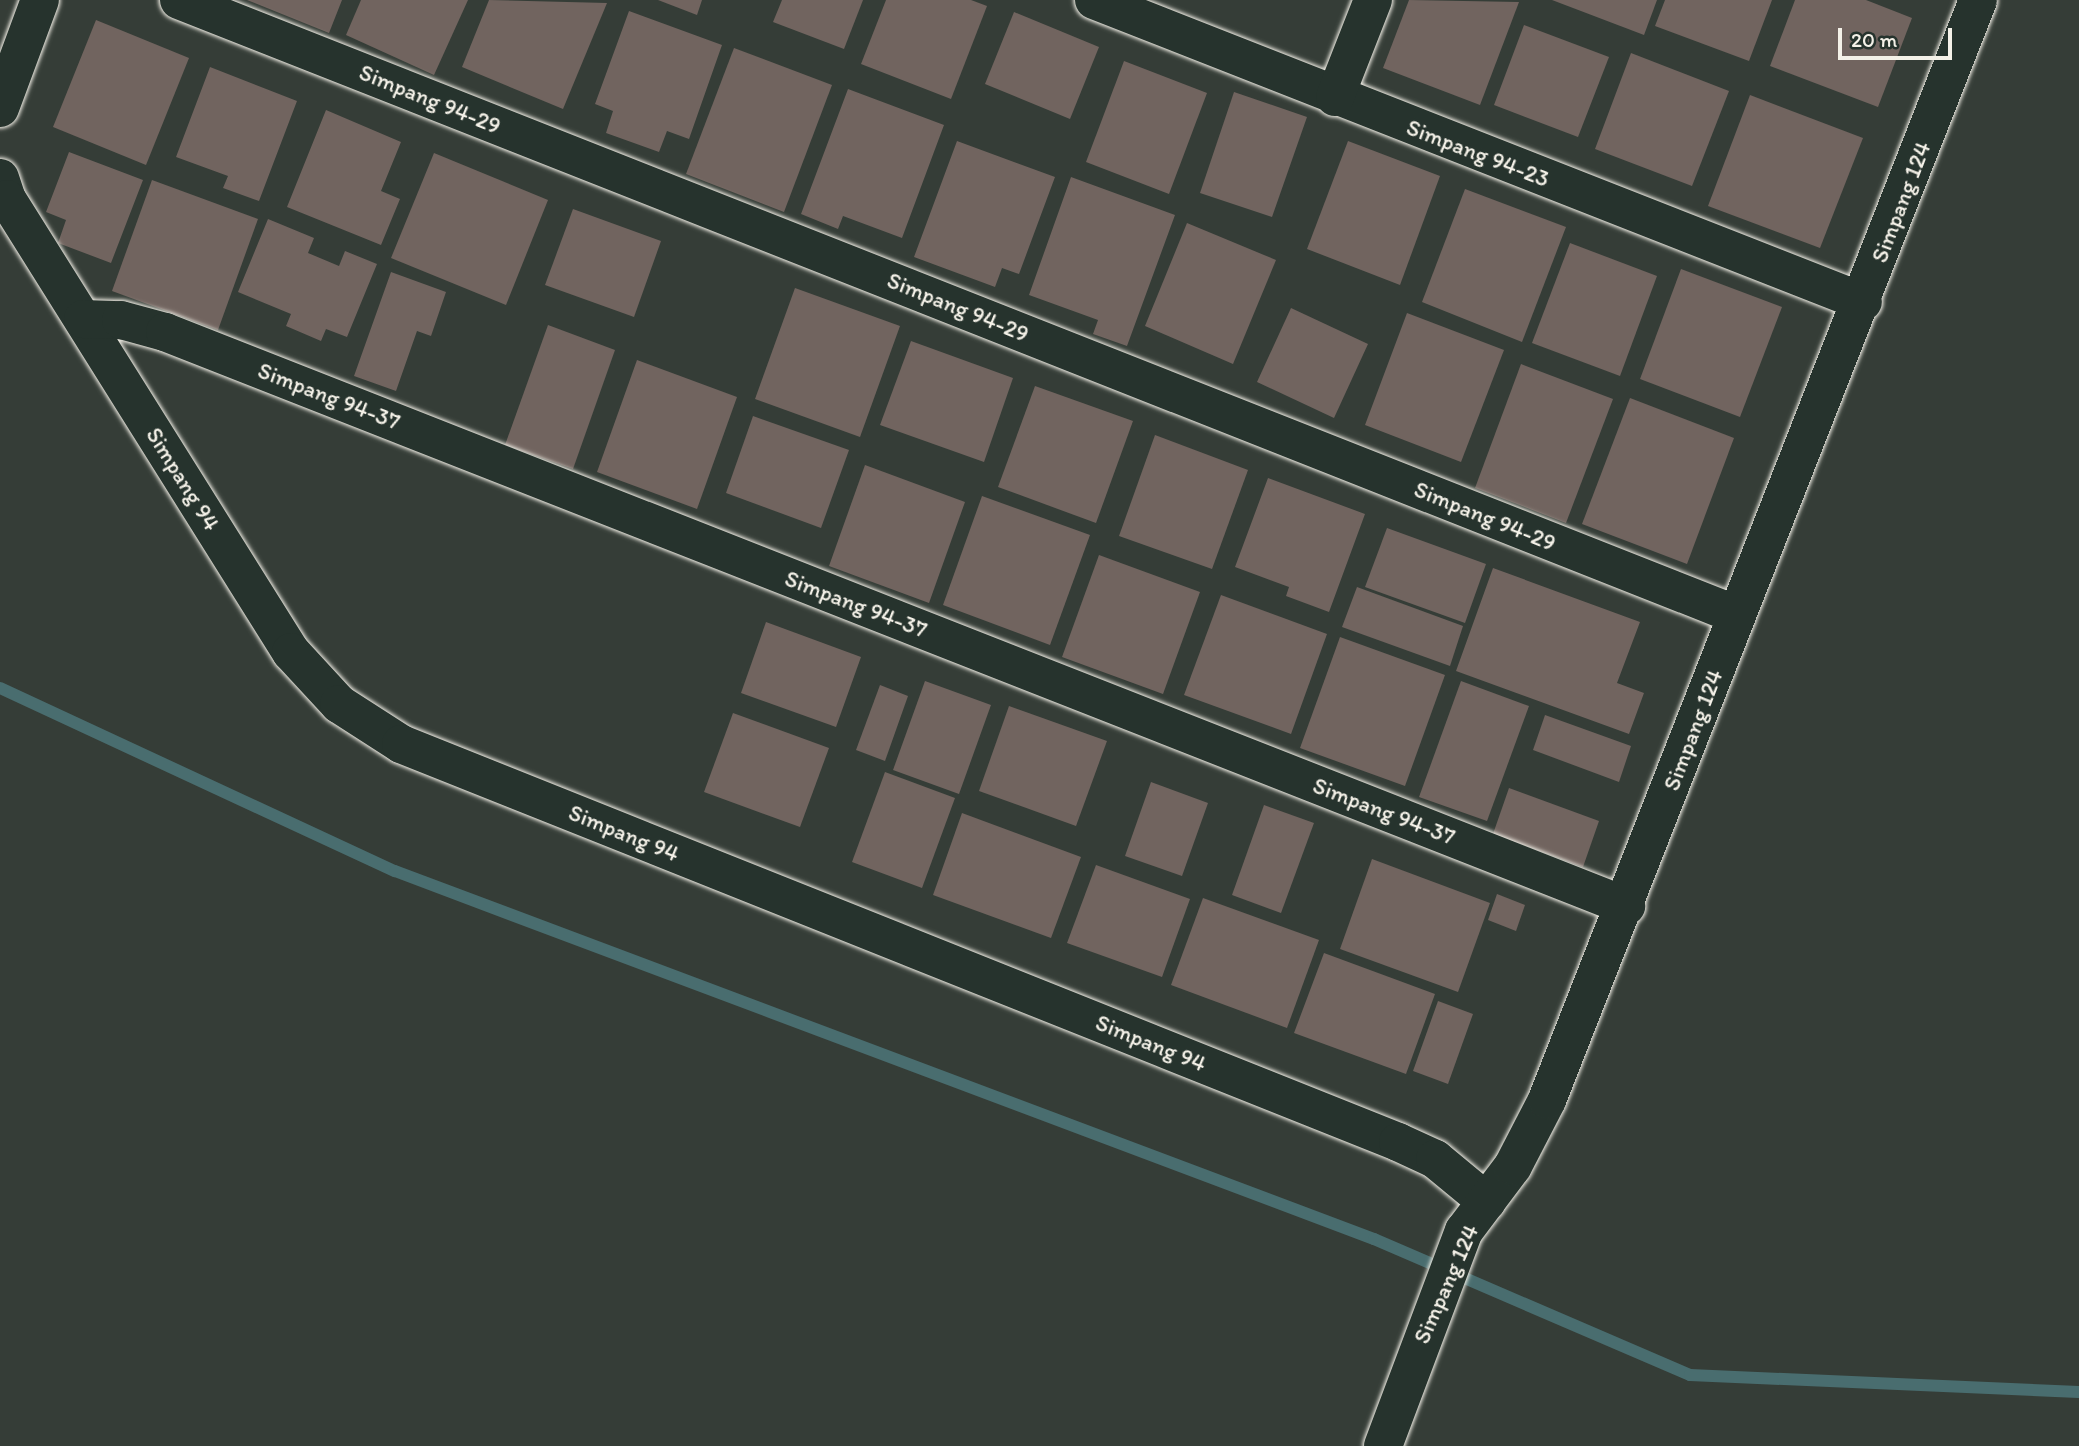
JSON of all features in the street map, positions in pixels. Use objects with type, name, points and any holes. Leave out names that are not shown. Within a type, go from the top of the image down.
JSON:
[{"type":"street","points":[[0,108],[40,0]]},
{"type":"street","name":"Simpang 94-29","points":[[179,0],[1737,615]]},
{"type":"street","name":"Simpang 94-23","points":[[1094,0],[1335,97],[1863,302]]},
{"type":"street","points":[[1335,97],[1373,0]]},
{"type":"street","name":"Simpang 124","points":[[1383,1446],[1464,1231],[1513,1166],[1547,1100],[1863,302],[1978,0]]},
{"type":"street","name":"Simpang 94","points":[[0,178],[7,200],[291,652],[339,704],[401,744],[1398,1142],[1435,1159],[1487,1202]]},
{"type":"street","name":"Simpang 94-37","points":[[83,319],[121,320],[165,332],[1626,906]]},
{"type":"building","points":[[247,0],[342,0],[329,33]]},
{"type":"building","points":[[361,0],[468,0],[434,75],[346,35]]},
{"type":"building","points":[[489,0],[607,3],[563,109],[462,67]]},
{"type":"building","points":[[658,0],[702,0],[697,15]]},
{"type":"building","points":[[782,0],[863,0],[844,49],[773,22]]},
{"type":"building","points":[[886,0],[971,0],[987,6],[951,99],[861,64]]},
{"type":"building","points":[[1409,0],[1519,2],[1480,105],[1383,68]]},
{"type":"building","points":[[1552,0],[1657,0],[1644,35]]},
{"type":"building","points":[[1665,0],[1772,0],[1749,61],[1655,26]]},
{"type":"building","points":[[1795,0],[1866,0],[1912,18],[1878,107],[1770,66]]},
{"type":"building","points":[[629,11],[722,45],[689,139],[667,131],[659,152],[606,133],[613,111],[595,104]]},
{"type":"building","points":[[1014,12],[1099,47],[1070,119],[985,84]]},
{"type":"building","points":[[96,20],[189,58],[146,165],[53,127]]},
{"type":"building","points":[[1524,25],[1609,57],[1578,137],[1494,105]]},
{"type":"building","points":[[734,48],[832,85],[784,212],[686,174]]},
{"type":"building","points":[[1631,53],[1729,91],[1692,186],[1595,149]]},
{"type":"building","points":[[1124,61],[1207,93],[1169,194],[1086,162]]},
{"type":"building","points":[[210,67],[297,101],[259,201],[223,188],[228,176],[176,157]]},
{"type":"building","points":[[848,89],[944,125],[902,238],[843,216],[838,229],[801,214]]},
{"type":"building","points":[[1234,92],[1307,117],[1272,217],[1200,193]]},
{"type":"building","points":[[1750,95],[1863,138],[1820,248],[1708,206]]},
{"type":"building","points":[[326,110],[401,142],[381,191],[400,199],[381,245],[287,207]]},
{"type":"building","points":[[957,141],[1055,177],[1019,274],[1002,268],[995,287],[914,257]]},
{"type":"building","points":[[1348,141],[1440,176],[1400,285],[1307,249]]},
{"type":"building","points":[[69,152],[143,180],[111,263],[58,243],[66,220],[46,212]]},
{"type":"building","points":[[434,153],[548,200],[506,305],[391,258]]},
{"type":"building","points":[[1071,177],[1175,215],[1127,346],[1093,334],[1098,320],[1029,295]]},
{"type":"building","points":[[152,180],[258,219],[218,330],[112,291]]},
{"type":"building","points":[[1465,189],[1566,227],[1522,342],[1422,302]]},
{"type":"building","points":[[573,209],[661,241],[634,317],[545,285]]},
{"type":"building","points":[[268,219],[314,238],[308,253],[339,266],[345,251],[377,264],[347,337],[326,329],[321,341],[286,326],[291,314],[238,292]]},
{"type":"building","points":[[1187,223],[1276,260],[1233,364],[1145,326]]},
{"type":"building","points":[[1570,243],[1657,276],[1620,376],[1532,343]]},
{"type":"building","points":[[1681,269],[1782,307],[1740,417],[1640,379]]},
{"type":"building","points":[[391,272],[446,292],[431,336],[417,331],[396,391],[354,376]]},
{"type":"building","points":[[795,288],[900,326],[860,437],[755,399]]},
{"type":"building","points":[[1291,308],[1368,344],[1334,418],[1257,382]]},
{"type":"building","points":[[1407,313],[1504,350],[1461,462],[1365,425]]},
{"type":"building","points":[[548,325],[615,350],[573,469],[505,445]]},
{"type":"building","points":[[911,341],[1013,378],[984,462],[880,425]]},
{"type":"building","points":[[637,360],[737,397],[697,509],[597,472]]},
{"type":"building","points":[[1521,364],[1613,399],[1566,523],[1475,488]]},
{"type":"building","points":[[1035,386],[1133,421],[1096,523],[998,487]]},
{"type":"building","points":[[1630,398],[1734,438],[1687,564],[1582,524]]},
{"type":"building","points":[[753,416],[849,450],[821,528],[726,493]]},
{"type":"building","points":[[1155,435],[1248,470],[1212,569],[1119,536]]},
{"type":"building","points":[[865,465],[965,502],[929,603],[829,566]]},
{"type":"building","points":[[1268,478],[1365,514],[1329,612],[1286,596],[1289,587],[1235,567]]},
{"type":"building","points":[[982,496],[1090,535],[1050,645],[943,605]]},
{"type":"building","points":[[1387,528],[1486,564],[1465,623],[1365,587]]},
{"type":"building","points":[[1099,555],[1200,592],[1163,694],[1062,657]]},
{"type":"building","points":[[1493,568],[1640,622],[1617,683],[1644,693],[1629,734],[1456,671]]},
{"type":"building","points":[[1357,587],[1463,626],[1450,666],[1342,627]]},
{"type":"building","points":[[1221,595],[1327,634],[1291,734],[1184,695]]},
{"type":"building","points":[[766,622],[861,657],[836,727],[741,693]]},
{"type":"building","points":[[1340,637],[1445,675],[1405,786],[1300,748]]},
{"type":"building","points":[[925,681],[991,705],[959,794],[893,770]]},
{"type":"building","points":[[1461,681],[1529,706],[1487,821],[1419,797]]},
{"type":"building","points":[[880,685],[908,696],[885,761],[856,750]]},
{"type":"building","points":[[1009,706],[1107,741],[1076,826],[979,791]]},
{"type":"building","points":[[733,713],[829,748],[800,827],[704,792]]},
{"type":"building","points":[[1545,715],[1631,746],[1619,782],[1533,750]]},
{"type":"building","points":[[885,772],[955,798],[922,888],[852,862]]},
{"type":"building","points":[[1151,782],[1208,803],[1182,876],[1125,856]]},
{"type":"building","points":[[1509,788],[1599,821],[1583,867],[1493,834]]},
{"type":"building","points":[[1264,805],[1314,823],[1281,913],[1232,895]]},
{"type":"building","points":[[962,813],[1081,857],[1051,938],[933,895]]},
{"type":"building","points":[[1372,859],[1490,903],[1458,992],[1340,949]]},
{"type":"building","points":[[1096,865],[1190,899],[1162,977],[1067,943]]},
{"type":"building","points":[[1497,894],[1525,905],[1516,931],[1488,920]]},
{"type":"building","points":[[1203,898],[1319,940],[1287,1028],[1171,985]]},
{"type":"building","points":[[1324,953],[1435,994],[1406,1074],[1294,1033]]},
{"type":"building","points":[[1438,1001],[1473,1014],[1448,1084],[1413,1071]]},
{"type":"waterway","points":[[0,688],[395,871],[1374,1239],[1690,1375],[2079,1392]]}]
